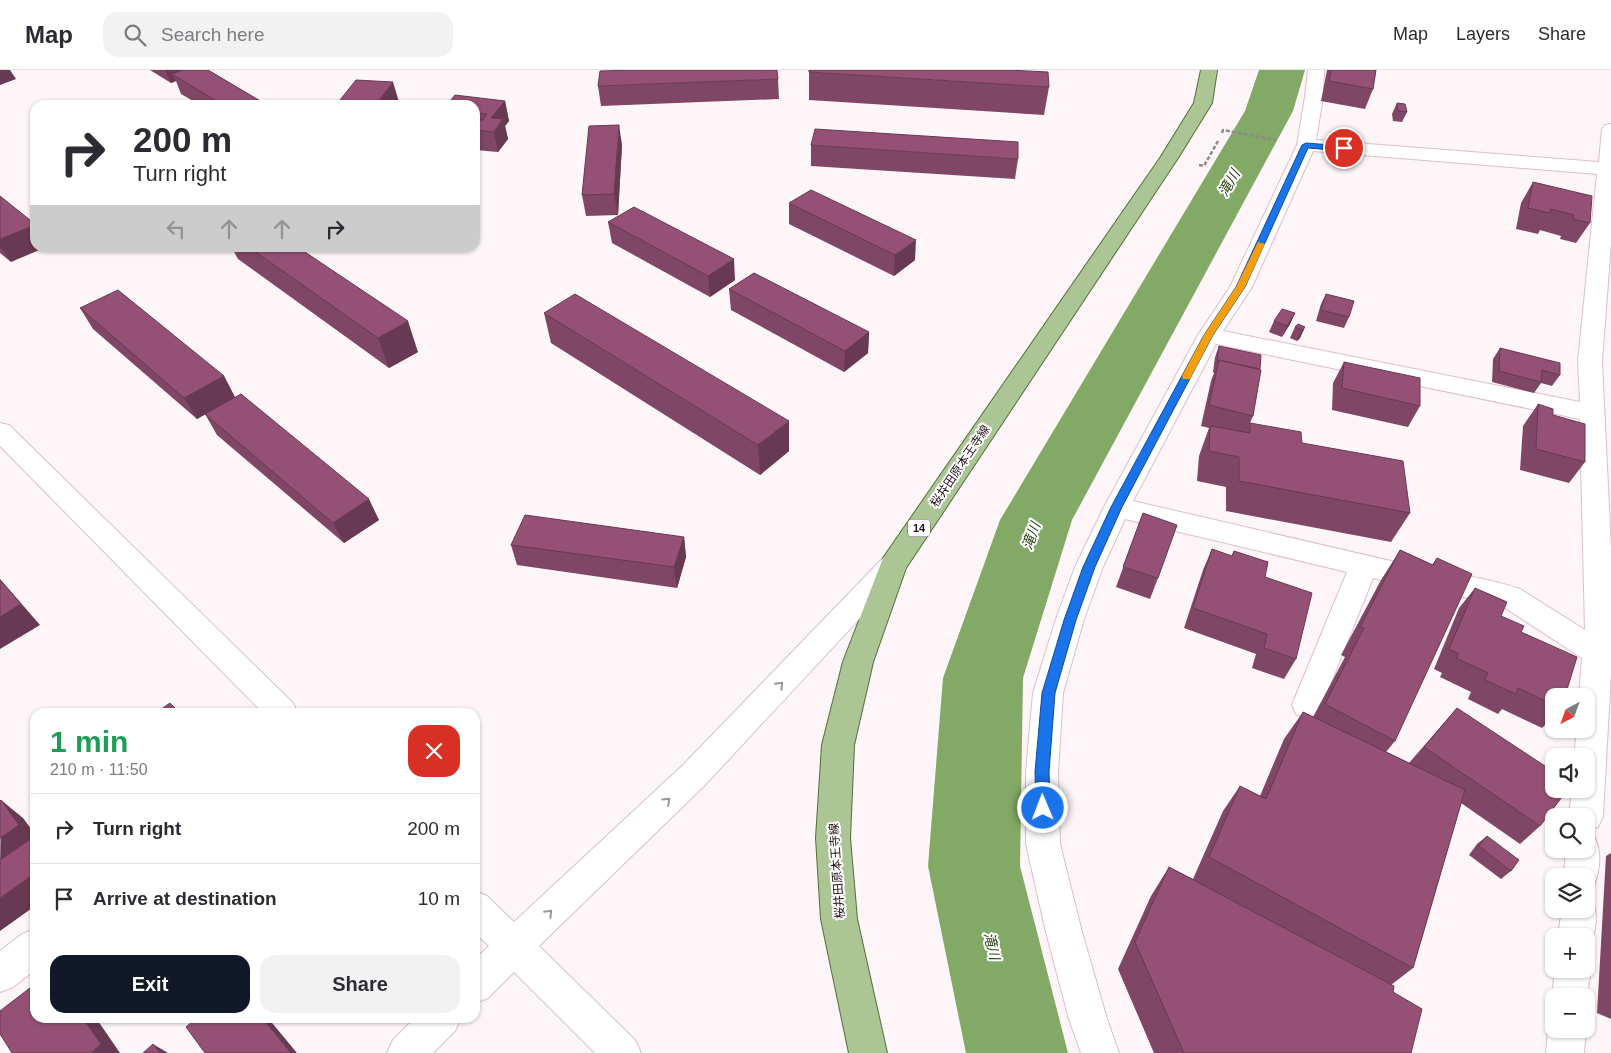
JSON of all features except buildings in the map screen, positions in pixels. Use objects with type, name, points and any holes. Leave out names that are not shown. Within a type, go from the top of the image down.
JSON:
[{"type":"main road","name":"桜井田原本王寺線","points":[[868,1053],[839,919],[833,838],[838,745],[858,662],[893,565],[1169,158],[1203,103],[1209,70]]},
{"type":"street","points":[[1100,1053],[1088,1019],[1064,932],[1044,844],[1042,772],[1048,693],[1076,602],[1089,567],[1117,507],[1209,335],[1241,287],[1306,145],[1313,105],[1316,70]]},
{"type":"street","points":[[1587,808],[1603,697],[1598,653],[1605,617],[1590,413],[1600,365],[1611,129]]},
{"type":"street","points":[[1306,145],[1609,169]]},
{"type":"street","points":[[1209,335],[1590,413]]},
{"type":"street","points":[[0,431],[278,708]]},
{"type":"street","points":[[1117,507],[1438,583],[1472,587],[1510,597],[1598,653]]},
{"type":"street","points":[[480,980],[693,776],[893,565]]},
{"type":"street","points":[[1307,706],[1364,565]]},
{"type":"street","points":[[480,913],[622,1053]]},
{"type":"street","points":[[0,974],[30,951]]},
{"type":"street","points":[[406,1053],[437,1023]]},
{"type":"street","points":[[1565,1053],[1566,1038]]},
{"type":"path","points":[[1223,130],[1306,145]]},
{"type":"waterway","name":"滝川","points":[[1017,1053],[974,866],[983,678],[1036,520],[1269,111],[1282,70]]},
{"type":"slow traffic","points":[[1186,376],[1209,335],[1241,287],[1261,244]]},
{"type":"route","points":[[1043,808],[1042,772],[1048,693],[1070,620],[1089,567],[1117,507],[1209,335],[1241,287],[1306,145],[1344,148]]}]
